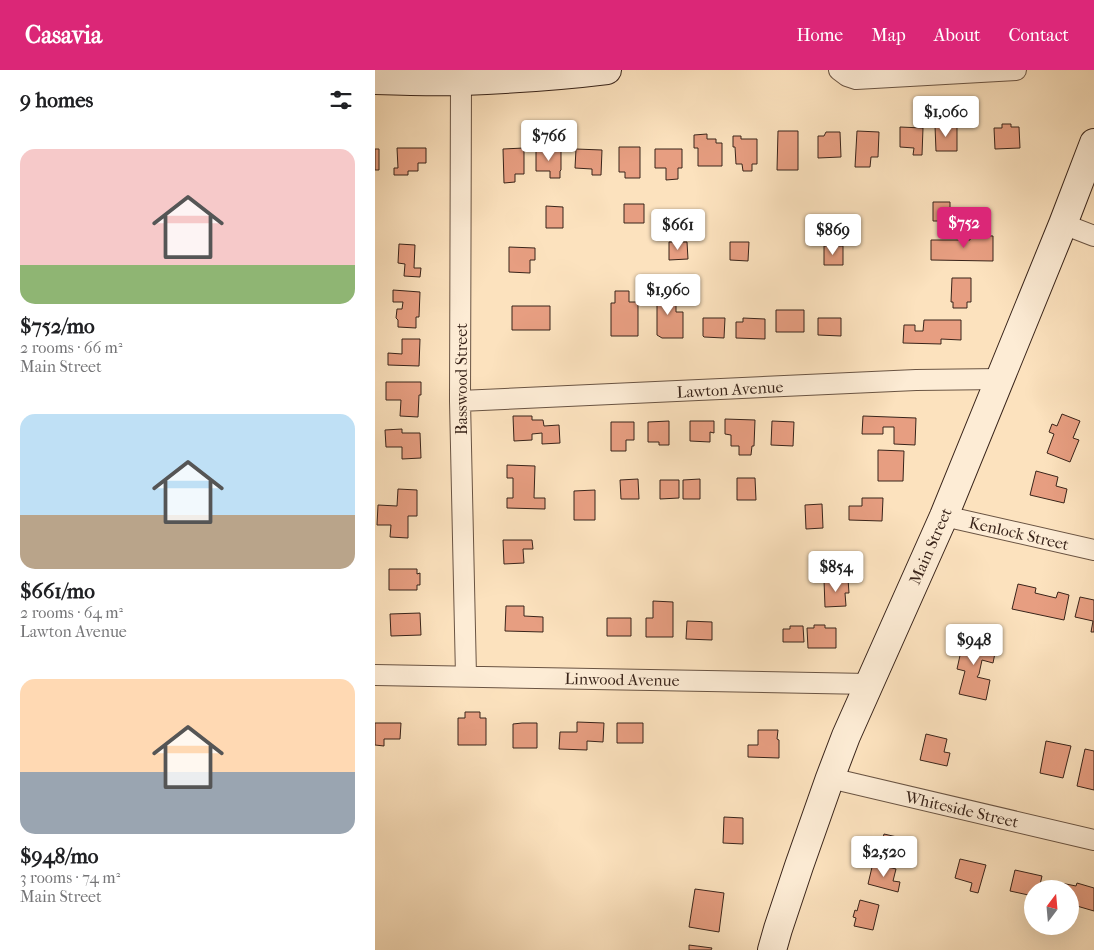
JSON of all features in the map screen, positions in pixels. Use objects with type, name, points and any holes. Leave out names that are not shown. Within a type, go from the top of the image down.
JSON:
[{"type":"main road","points":[[375,80],[461,81],[537,77],[607,70]]},
{"type":"main road","name":"Main Street","points":[[772,950],[830,778],[869,684],[944,516],[1094,143]]},
{"type":"street","points":[[839,70],[847,76],[864,79],[1016,70]]},
{"type":"street","name":"Basswood Street","points":[[461,81],[460,401],[466,676]]},
{"type":"street","points":[[1063,224],[1094,236]]},
{"type":"street","name":"Lawton Avenue","points":[[460,401],[916,380],[1000,379]]},
{"type":"street","name":"Kenlock Street","points":[[944,516],[1094,550]]},
{"type":"street","name":"Linwood Avenue","points":[[375,675],[869,684]]},
{"type":"street","name":"Whiteside Street","points":[[830,778],[1094,840]]},
{"type":"building","points":[[1002,124],[1011,124],[1011,127],[1019,127],[1020,148],[995,149],[994,128],[1002,128]]},
{"type":"building","points":[[935,126],[957,126],[957,151],[936,151]]},
{"type":"building","points":[[900,127],[923,128],[922,155],[913,155],[914,148],[900,147]]},
{"type":"building","points":[[778,131],[798,131],[798,170],[777,170]]},
{"type":"building","points":[[857,131],[879,132],[878,157],[871,157],[870,167],[855,167]]},
{"type":"building","points":[[826,132],[840,132],[841,157],[818,158],[818,136],[824,136]]},
{"type":"building","points":[[707,134],[707,139],[716,139],[716,143],[722,143],[722,166],[698,166],[698,148],[694,148],[694,135]]},
{"type":"building","points":[[733,136],[741,136],[741,139],[757,139],[757,164],[752,164],[752,171],[743,171],[742,164],[736,164]]},
{"type":"building","points":[[619,147],[640,147],[640,178],[625,178],[625,172],[619,172]]},
{"type":"building","points":[[397,148],[426,148],[426,163],[418,163],[418,171],[408,171],[408,175],[394,175],[394,168],[398,168]]},
{"type":"building","points":[[524,148],[524,174],[515,174],[515,182],[504,183],[503,149]]},
{"type":"building","points":[[375,149],[379,149],[379,170],[375,170]]},
{"type":"building","points":[[576,149],[602,150],[601,175],[592,175],[592,169],[575,168]]},
{"type":"building","points":[[655,149],[682,149],[682,168],[678,168],[678,179],[666,180],[666,168],[655,168]]},
{"type":"building","points":[[561,150],[560,178],[550,178],[550,171],[536,171],[536,151]]},
{"type":"building","points":[[933,202],[950,202],[950,221],[933,221]]},
{"type":"building","points":[[624,204],[644,204],[644,223],[624,223]]},
{"type":"building","points":[[546,206],[563,207],[563,228],[546,228]]},
{"type":"building","points":[[970,235],[993,236],[993,261],[931,260],[931,240],[970,240]]},
{"type":"building","points":[[669,242],[687,242],[688,259],[669,260]]},
{"type":"building","points":[[730,242],[749,242],[748,261],[730,260]]},
{"type":"building","points":[[399,244],[415,245],[414,268],[421,268],[420,277],[404,276],[405,264],[398,263]]},
{"type":"building","points":[[824,246],[843,246],[843,265],[824,265]]},
{"type":"building","points":[[509,247],[535,248],[535,260],[530,260],[530,273],[509,272]]},
{"type":"building","points":[[952,278],[971,278],[971,302],[967,302],[967,308],[953,308],[953,302],[951,302]]},
{"type":"building","points":[[657,287],[670,287],[670,297],[676,298],[676,312],[683,312],[683,338],[662,338],[657,335]]},
{"type":"building","points":[[393,290],[420,292],[419,317],[416,317],[416,328],[398,327],[397,309],[402,309],[403,302],[393,302]]},
{"type":"building","points":[[615,291],[629,291],[629,302],[638,302],[638,336],[611,336],[611,303],[615,303]]},
{"type":"building","points":[[512,306],[550,306],[550,330],[512,330]]},
{"type":"building","points":[[776,310],[804,310],[804,332],[776,332]]},
{"type":"building","points":[[703,318],[725,318],[724,338],[704,337]]},
{"type":"building","points":[[743,318],[765,319],[765,339],[736,338],[736,322],[743,322]]},
{"type":"building","points":[[818,318],[841,318],[841,336],[818,335]]},
{"type":"building","points":[[924,320],[961,320],[961,340],[941,339],[941,344],[903,343],[904,325],[915,325],[915,331],[923,331]]},
{"type":"building","points":[[402,339],[420,339],[419,366],[388,365],[388,353],[402,354]]},
{"type":"building","points":[[386,382],[421,382],[418,417],[400,416],[401,400],[386,400]]},
{"type":"building","points":[[1062,414],[1080,421],[1073,438],[1079,440],[1070,462],[1047,453],[1054,434],[1049,432],[1052,424],[1057,426]]},
{"type":"building","points":[[513,416],[532,416],[532,420],[543,420],[544,426],[559,425],[560,443],[542,444],[542,433],[532,434],[532,440],[514,441]]},
{"type":"building","points":[[863,416],[916,418],[915,445],[894,444],[894,427],[883,427],[883,434],[862,434]]},
{"type":"building","points":[[725,419],[755,420],[754,446],[752,446],[751,455],[739,455],[739,446],[731,446],[731,435],[725,434]]},
{"type":"building","points":[[669,421],[669,445],[659,445],[659,442],[648,442],[648,422]]},
{"type":"building","points":[[690,421],[714,421],[714,433],[710,432],[710,442],[690,441]]},
{"type":"building","points":[[772,421],[794,422],[793,446],[771,445]]},
{"type":"building","points":[[611,422],[634,422],[634,440],[626,440],[626,451],[611,451]]},
{"type":"building","points":[[402,429],[402,433],[420,433],[421,458],[402,459],[402,447],[386,447],[385,430]]},
{"type":"building","points":[[878,450],[904,451],[903,481],[878,481]]},
{"type":"building","points":[[507,465],[535,466],[534,498],[545,498],[545,509],[507,508],[507,498],[513,498],[513,478],[507,478]]},
{"type":"building","points":[[1036,471],[1058,477],[1056,486],[1067,489],[1064,503],[1030,495]]},
{"type":"building","points":[[737,478],[755,478],[756,500],[737,500]]},
{"type":"building","points":[[638,479],[639,499],[621,499],[620,480]]},
{"type":"building","points":[[700,479],[700,499],[683,499],[683,480]]},
{"type":"building","points":[[660,480],[679,480],[679,498],[660,499]]},
{"type":"building","points":[[398,489],[417,490],[417,516],[408,516],[408,538],[390,537],[391,525],[377,525],[378,505],[397,506]]},
{"type":"building","points":[[595,490],[595,520],[574,520],[574,491]]},
{"type":"building","points":[[862,498],[883,498],[882,521],[849,520],[849,506],[862,506]]},
{"type":"building","points":[[822,504],[823,528],[806,529],[805,505]]},
{"type":"building","points":[[503,540],[532,540],[533,549],[523,549],[524,563],[504,564]]},
{"type":"building","points":[[389,569],[417,569],[417,574],[420,573],[420,585],[417,585],[417,590],[389,590]]},
{"type":"building","points":[[848,579],[849,593],[845,593],[846,606],[825,607],[824,580]]},
{"type":"building","points":[[1018,584],[1036,588],[1035,593],[1056,598],[1058,592],[1069,595],[1064,620],[1012,609]]},
{"type":"building","points":[[1080,597],[1094,600],[1094,632],[1091,632],[1093,621],[1075,617]]},
{"type":"building","points":[[653,601],[673,602],[673,637],[646,637],[646,618],[653,618]]},
{"type":"building","points":[[506,606],[524,606],[524,616],[543,617],[543,632],[505,631]]},
{"type":"building","points":[[420,613],[421,635],[391,636],[390,614]]},
{"type":"building","points":[[607,618],[631,618],[631,636],[607,636]]},
{"type":"building","points":[[687,621],[712,622],[712,640],[686,639]]},
{"type":"building","points":[[814,625],[836,628],[836,648],[808,648],[807,628],[814,628]]},
{"type":"building","points":[[790,626],[803,626],[804,642],[783,642],[783,629],[790,629]]},
{"type":"building","points":[[965,633],[987,638],[984,650],[995,653],[993,663],[982,660],[977,677],[990,680],[986,700],[959,694],[965,671],[957,669]]},
{"type":"building","points":[[465,712],[480,712],[480,718],[486,718],[486,745],[458,745],[458,718],[465,718]]},
{"type":"building","points":[[577,722],[604,723],[603,742],[587,741],[587,750],[559,749],[560,732],[577,732]]},
{"type":"building","points":[[375,723],[401,723],[400,739],[384,739],[384,746],[375,745]]},
{"type":"building","points":[[537,723],[537,748],[513,748],[513,724]]},
{"type":"building","points":[[617,723],[643,723],[643,743],[617,743]]},
{"type":"building","points":[[758,730],[778,730],[779,758],[748,757],[748,745],[758,745]]},
{"type":"building","points":[[926,734],[947,739],[944,752],[950,753],[947,766],[920,760]]},
{"type":"building","points":[[1046,741],[1071,746],[1063,778],[1040,773]]},
{"type":"building","points":[[1085,749],[1094,751],[1094,790],[1077,786]]},
{"type":"building","points":[[724,817],[743,818],[743,844],[723,843]]},
{"type":"building","points":[[884,834],[910,840],[905,860],[879,854]]},
{"type":"building","points":[[960,859],[986,865],[978,893],[970,891],[972,883],[955,878]]},
{"type":"building","points":[[873,863],[896,869],[893,881],[900,882],[898,892],[868,884]]},
{"type":"building","points":[[1015,870],[1042,876],[1041,880],[1024,880],[1024,894],[1010,891]]},
{"type":"building","points":[[1079,884],[1094,888],[1094,911],[1079,907]]},
{"type":"building","points":[[695,889],[724,893],[719,932],[689,927]]},
{"type":"building","points":[[860,900],[879,905],[873,930],[854,926],[856,918],[853,917]]},
{"type":"building","points":[[689,945],[712,948],[711,950],[689,950]]}]
